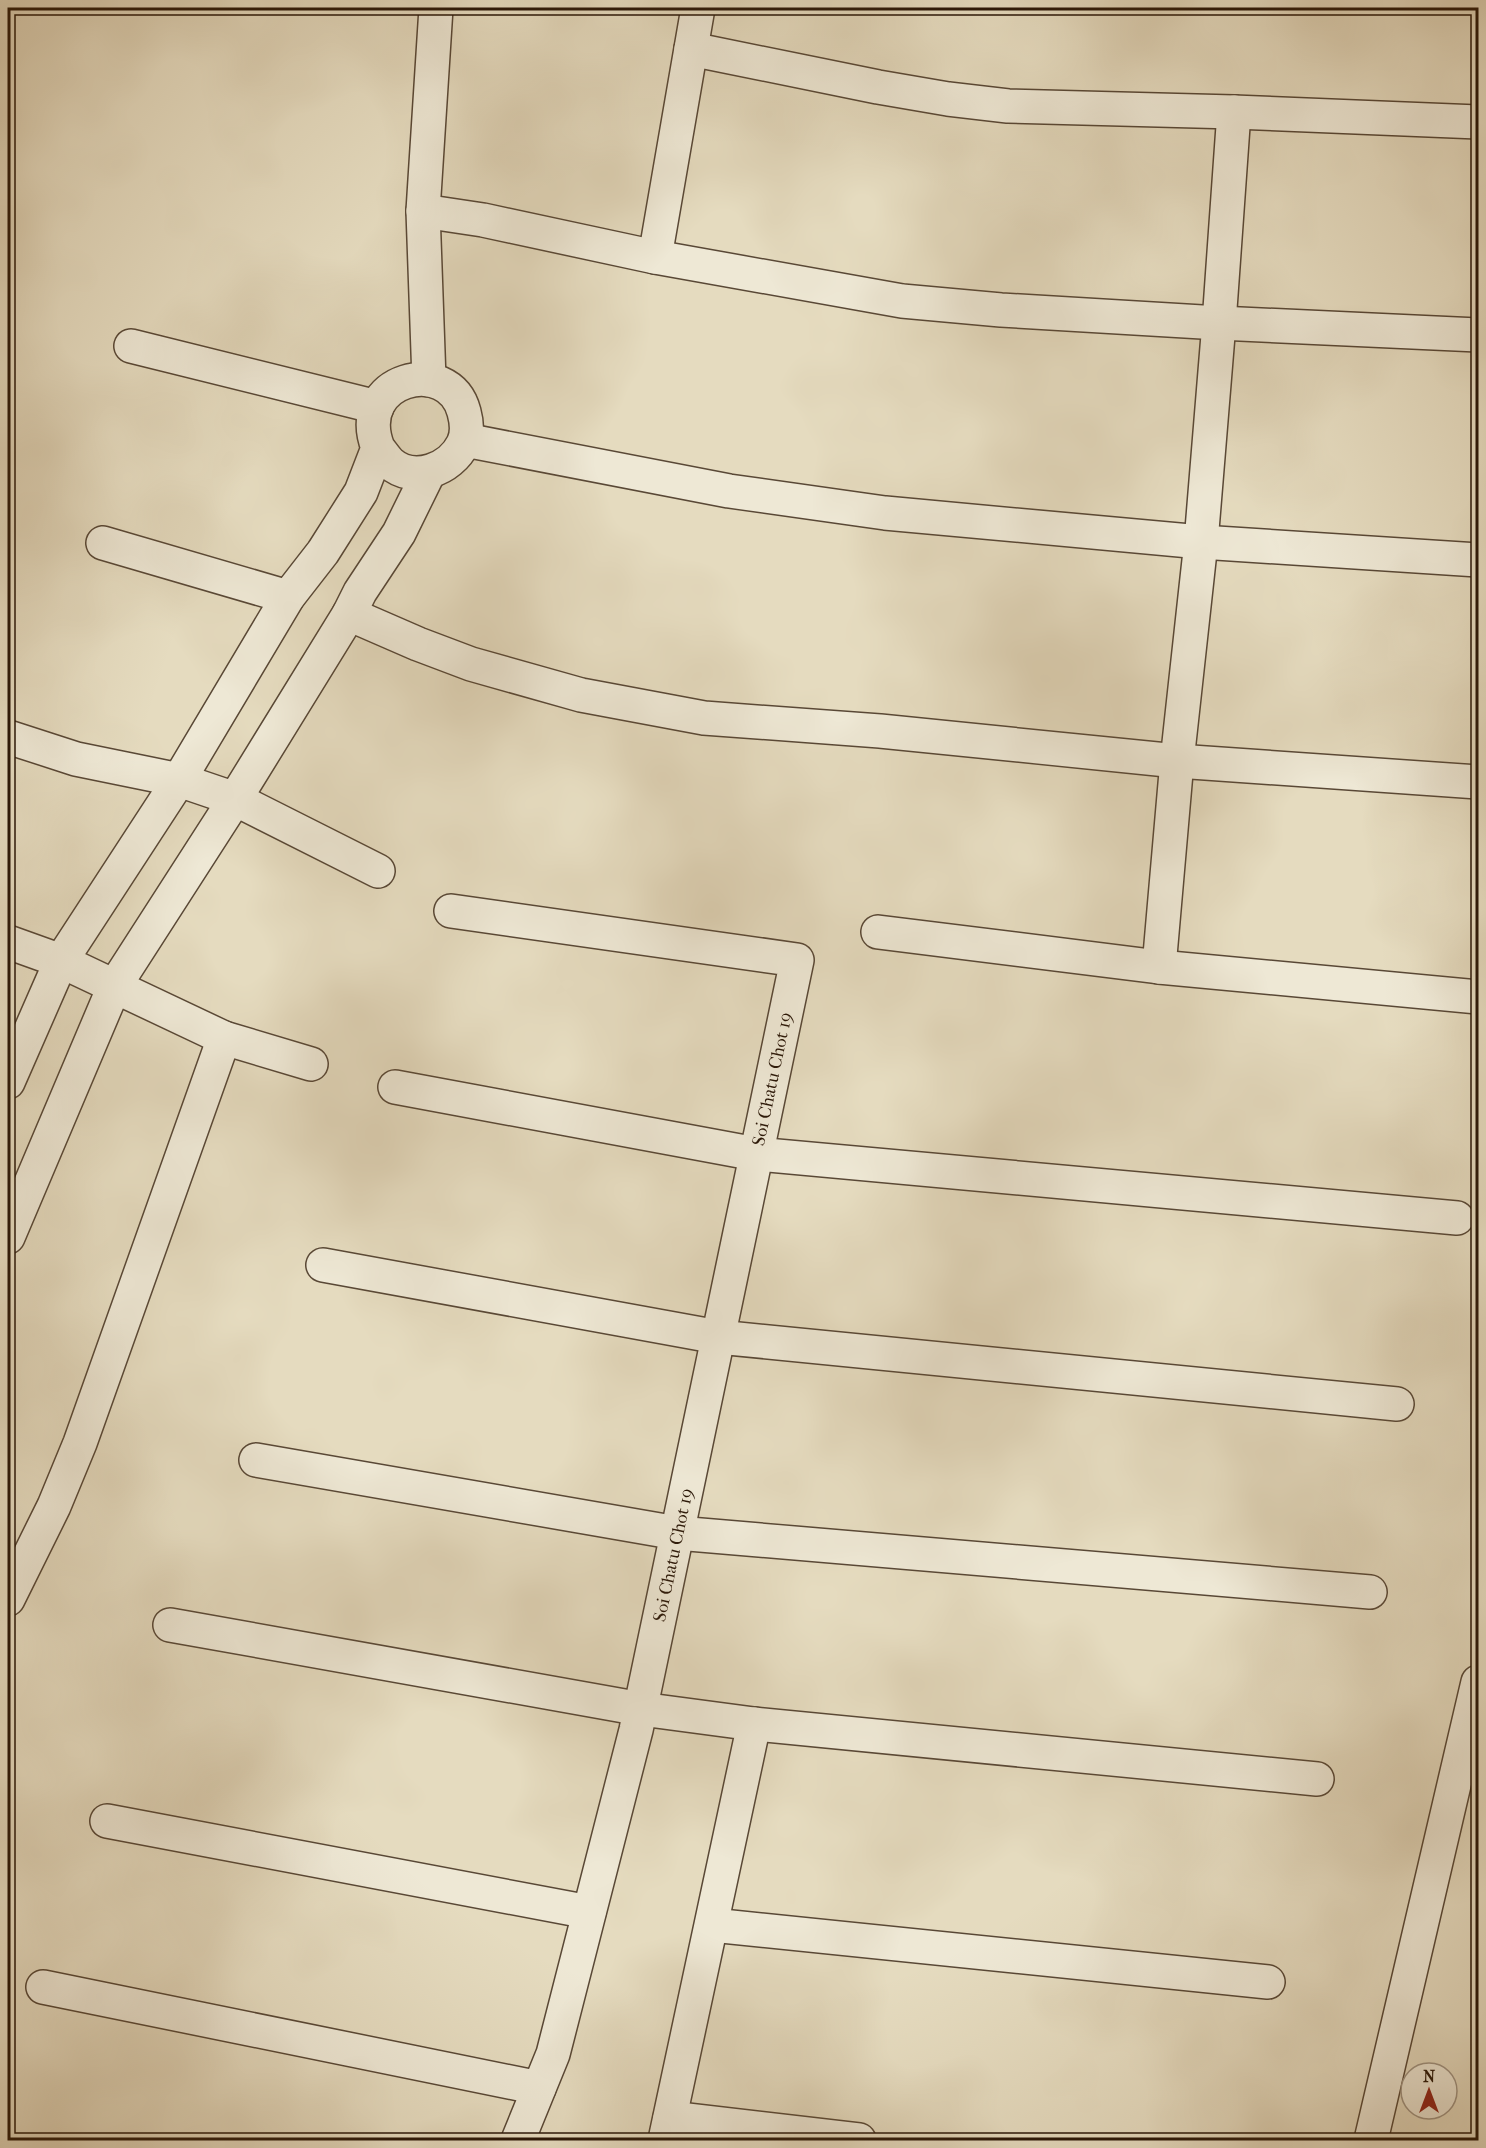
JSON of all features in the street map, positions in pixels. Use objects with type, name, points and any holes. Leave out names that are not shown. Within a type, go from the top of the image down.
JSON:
[{"type":"street","points":[[429,380],[423,211],[436,8]]},
{"type":"street","points":[[655,257],[698,8]]},
{"type":"street","points":[[691,49],[878,87],[1008,106],[1479,122]]},
{"type":"street","points":[[1159,967],[1177,761],[1201,542],[1234,112]]},
{"type":"street","points":[[423,211],[483,220],[655,257],[902,301],[1001,310],[1219,323],[1479,335]]},
{"type":"street","points":[[131,346],[377,407]]},
{"type":"street","points":[[413,379],[429,380],[444,385],[456,395],[464,409],[467,424],[465,440],[457,455],[445,466],[429,472],[409,472],[391,464],[378,448],[373,435],[373,421],[377,407],[385,394],[413,379]]},
{"type":"street","points":[[465,440],[729,491],[874,512],[1201,542],[1479,560]]},
{"type":"street","points":[[8,1082],[61,961],[179,780],[288,597],[323,552],[361,492],[378,448]]},
{"type":"street","points":[[8,1237],[114,987],[235,799],[349,614],[360,592],[399,533],[429,472]]},
{"type":"street","points":[[103,543],[288,597]]},
{"type":"street","points":[[349,614],[471,664],[581,695],[704,718],[880,731],[1177,761],[1479,782]]},
{"type":"street","points":[[8,737],[75,759],[179,780],[235,799],[378,871]]},
{"type":"street","name":"Soi Chatu Chot 19","points":[[451,911],[796,960],[641,1708],[553,2054],[518,2140]]},
{"type":"street","points":[[878,932],[1159,967],[1479,998]]},
{"type":"street","points":[[8,942],[61,961],[224,1038],[311,1064]]},
{"type":"street","points":[[8,1599],[54,1506],[80,1443],[224,1038]]},
{"type":"street","points":[[395,1087],[756,1154],[1457,1218]]},
{"type":"street","points":[[323,1265],[718,1336],[1397,1404]]},
{"type":"street","points":[[256,1460],[677,1533],[1370,1592]]},
{"type":"street","points":[[170,1625],[641,1708],[754,1724],[1317,1779]]},
{"type":"street","points":[[1371,2140],[1479,1682]]},
{"type":"street","points":[[754,1724],[668,2129],[859,2140]]},
{"type":"street","points":[[107,1821],[590,1912]]},
{"type":"street","points":[[712,1925],[1268,1983]]},
{"type":"street","points":[[43,1987],[539,2088]]}]
